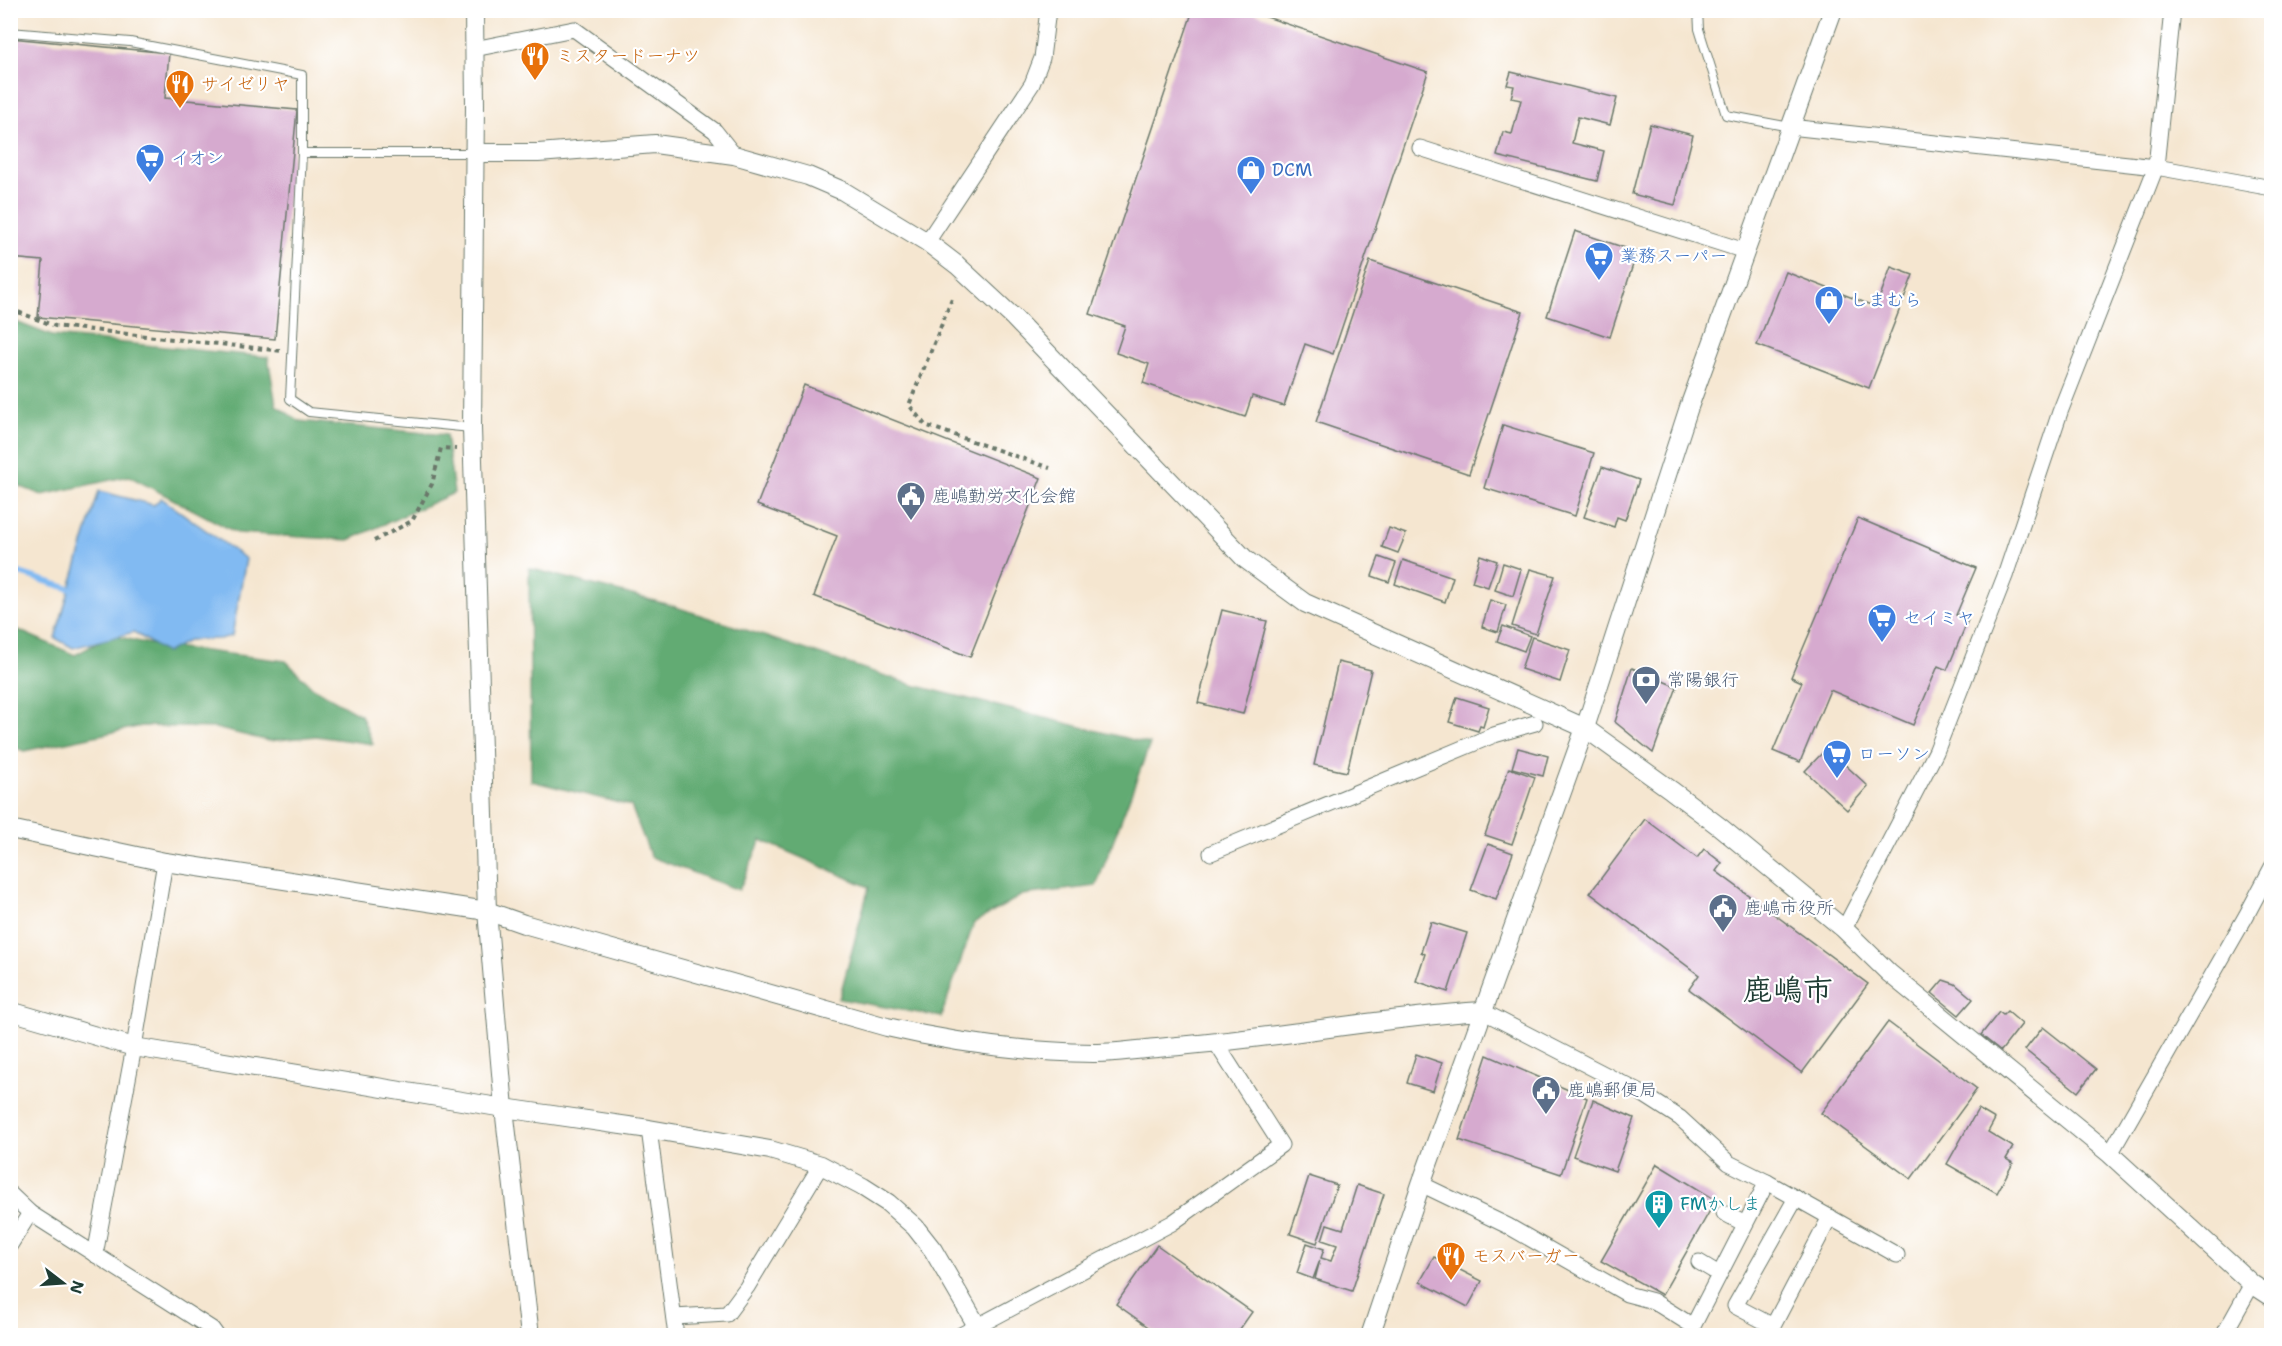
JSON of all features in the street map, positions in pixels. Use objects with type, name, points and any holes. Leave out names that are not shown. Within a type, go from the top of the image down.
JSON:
[{"type":"street","points":[[474,10],[472,429],[487,911],[504,1108],[530,1335]]},
{"type":"street","points":[[927,242],[1032,84],[1042,58],[1048,10]]},
{"type":"street","points":[[1370,1335],[1482,1011],[1585,728],[1689,407],[1833,10]]},
{"type":"street","points":[[1845,929],[1936,752],[2006,576],[2060,412],[2156,167],[2172,10]]},
{"type":"street","points":[[474,49],[574,29],[715,131],[734,155]]},
{"type":"street","points":[[1790,127],[2156,167],[2271,188]]},
{"type":"street","points":[[474,153],[538,153],[655,144],[734,155],[773,165],[825,183],[883,214],[927,242],[1014,318],[1245,559],[1305,603],[1585,728],[1720,827],[1845,929],[1889,973],[2110,1154],[2252,1284],[2271,1297]]},
{"type":"street","points":[[1420,148],[1745,251]]},
{"type":"street","points":[[1211,853],[1494,735],[1535,723]]},
{"type":"street","points":[[10,829],[165,862],[487,911],[524,924],[934,1038],[1021,1048],[1096,1053],[1216,1043],[1433,1014],[1482,1011],[1641,1093],[1680,1118],[1730,1163],[1897,1255]]},
{"type":"street","points":[[95,1255],[134,1047],[165,862]]},
{"type":"street","points":[[2110,1154],[2246,916],[2271,867]]},
{"type":"street","points":[[10,1011],[134,1047],[504,1108],[649,1129],[770,1150],[820,1165],[888,1203],[915,1227],[933,1250],[979,1330]]},
{"type":"street","points":[[959,1335],[979,1330],[1172,1223],[1281,1144],[1216,1043]]},
{"type":"street","points":[[649,1129],[676,1335]]},
{"type":"street","points":[[674,1317],[727,1314],[747,1287],[820,1165]]},
{"type":"street","points":[[1421,1184],[1508,1226],[1627,1294],[1653,1301],[1693,1326],[1767,1182]]},
{"type":"street","points":[[10,1194],[30,1213],[213,1329],[218,1335]]},
{"type":"street","points":[[1796,1198],[1735,1306],[1773,1326],[1830,1217]]},
{"type":"street","points":[[10,1245],[30,1213]]},
{"type":"street","points":[[1724,1213],[1744,1224]]},
{"type":"street","points":[[1699,1262],[1719,1274]]},
{"type":"street","points":[[2223,1335],[2252,1284]]},
{"type":"lane","points":[[1698,10],[1699,29],[1726,115],[1790,127]]},
{"type":"lane","points":[[10,32],[130,42],[302,75],[302,153],[290,399],[309,411],[472,429]]},
{"type":"lane","points":[[302,153],[474,153]]},
{"type":"path","points":[[952,299],[909,405],[925,425],[1050,468]]},
{"type":"path","points":[[10,309],[55,326],[292,352]]},
{"type":"path","points":[[374,542],[412,521],[432,484],[441,448],[460,450]]},
{"type":"green space","points":[[11,320],[52,336],[268,357],[276,405],[299,421],[446,435],[454,493],[349,540],[237,533],[129,476],[42,495],[11,483]]},
{"type":"green space","points":[[529,568],[670,605],[913,685],[1150,744],[1096,886],[1022,895],[974,923],[941,1017],[839,999],[869,887],[761,840],[739,890],[651,857],[631,806],[531,781]]},
{"type":"green space","points":[[11,627],[75,655],[112,635],[149,644],[286,661],[313,688],[361,715],[373,744],[316,736],[269,741],[215,728],[142,726],[24,751],[11,746]]},
{"type":"water","points":[[99,491],[154,505],[161,498],[246,559],[232,636],[189,640],[166,653],[134,632],[73,648],[55,638]]},
{"type":"building","points":[[1193,10],[1246,10],[1428,72],[1333,354],[1305,344],[1284,406],[1252,396],[1245,417],[1143,383],[1149,364],[1116,353],[1125,326],[1090,314]]},
{"type":"building","name":"イオン","points":[[10,38],[169,53],[165,98],[297,110],[275,339],[38,317],[43,261],[10,258]]},
{"type":"building","points":[[1511,72],[1617,98],[1610,125],[1578,117],[1572,143],[1604,151],[1597,181],[1497,156],[1503,132],[1512,134],[1521,100],[1511,98],[1514,86],[1507,85]]},
{"type":"building","points":[[1650,124],[1693,135],[1675,205],[1632,194]]},
{"type":"building","points":[[1575,231],[1637,252],[1610,337],[1547,316]]},
{"type":"building","points":[[1370,261],[1523,312],[1469,474],[1316,422]]},
{"type":"building","name":"しまむら","points":[[1891,267],[1913,275],[1869,388],[1757,345],[1786,272],[1876,307]]},
{"type":"building","name":"鹿嶋勤労文化会館","points":[[804,385],[1041,478],[970,657],[814,596],[837,536],[757,505]]},
{"type":"building","points":[[1503,425],[1594,453],[1575,516],[1484,488]]},
{"type":"building","points":[[1602,467],[1639,480],[1625,520],[1617,517],[1614,527],[1584,517]]},
{"type":"building","name":"セイミヤ","points":[[1858,518],[1976,568],[1956,615],[1968,620],[1947,670],[1938,666],[1913,725],[1830,690],[1800,762],[1773,751],[1802,682],[1791,677]]},
{"type":"building","points":[[1389,528],[1406,534],[1398,553],[1382,547]]},
{"type":"building","points":[[1480,555],[1497,561],[1488,587],[1472,582]]},
{"type":"building","points":[[1379,557],[1396,563],[1389,582],[1372,576]]},
{"type":"building","points":[[1403,560],[1453,577],[1445,602],[1395,584]]},
{"type":"building","points":[[1503,563],[1521,569],[1513,596],[1495,590]]},
{"type":"building","points":[[1530,569],[1555,576],[1536,634],[1512,626]]},
{"type":"building","points":[[1490,600],[1506,605],[1498,632],[1482,627]]},
{"type":"building","points":[[1222,610],[1267,621],[1243,714],[1198,703]]},
{"type":"building","points":[[1503,626],[1530,636],[1524,651],[1497,641]]},
{"type":"building","points":[[1532,637],[1570,650],[1560,682],[1521,669]]},
{"type":"building","points":[[1338,662],[1371,670],[1347,772],[1314,765]]},
{"type":"building","name":"常陽銀行","points":[[1632,668],[1677,687],[1653,753],[1615,722]]},
{"type":"building","points":[[1457,697],[1489,707],[1483,727],[1480,726],[1478,731],[1449,722]]},
{"type":"building","points":[[1518,748],[1548,756],[1543,776],[1512,768]]},
{"type":"building","name":"ローソン","points":[[1827,748],[1868,786],[1847,810],[1805,771]]},
{"type":"building","points":[[1509,768],[1535,777],[1512,844],[1485,835]]},
{"type":"building","name":"鹿嶋市役所","points":[[1645,819],[1697,858],[1704,849],[1722,863],[1716,871],[1868,984],[1802,1073],[1689,989],[1699,975],[1590,893]]},
{"type":"building","points":[[1488,844],[1513,853],[1496,899],[1471,890]]},
{"type":"building","points":[[1431,922],[1467,933],[1448,992],[1416,981],[1425,954],[1421,952]]},
{"type":"building","points":[[1943,980],[1955,984],[1973,999],[1959,1015],[1932,993]]},
{"type":"building","points":[[2007,1011],[2022,1024],[2001,1051],[1981,1035],[1999,1012],[2003,1015]]},
{"type":"building","points":[[1888,1022],[1977,1089],[1911,1179],[1821,1113]]},
{"type":"building","points":[[2043,1027],[2096,1069],[2078,1092],[2025,1050]]},
{"type":"building","points":[[1416,1054],[1442,1063],[1433,1091],[1407,1083]]},
{"type":"building","points":[[1487,1055],[1587,1098],[1561,1174],[1459,1140]]},
{"type":"building","points":[[1593,1100],[1634,1118],[1615,1171],[1573,1156]]},
{"type":"building","points":[[1978,1109],[1995,1119],[1988,1132],[2013,1147],[2006,1159],[2013,1163],[1997,1193],[1947,1164]]},
{"type":"building","name":"FMかしま","points":[[1657,1164],[1716,1200],[1662,1295],[1601,1261]]},
{"type":"building","points":[[1309,1176],[1337,1185],[1317,1243],[1290,1234]]},
{"type":"building","points":[[1357,1185],[1384,1194],[1352,1291],[1315,1279],[1320,1260],[1313,1279],[1297,1273],[1307,1243],[1324,1249],[1321,1258],[1331,1261],[1337,1245],[1322,1240],[1327,1224],[1343,1229]]},
{"type":"building","points":[[1157,1245],[1252,1312],[1235,1336],[1161,1336],[1116,1304]]},
{"type":"building","name":"モスバーガー","points":[[1434,1257],[1482,1281],[1468,1307],[1420,1282]]},
{"type":"waterway","points":[[10,570],[77,591]]},
{"type":"place","name":"ミスタードーナツ","points":[[535,82]]},
{"type":"place","name":"サイゼリヤ","points":[[180,110]]},
{"type":"place","name":"イオン","points":[[150,184]]},
{"type":"place","name":"DCM","points":[[1251,196]]},
{"type":"place","name":"業務スーパー","points":[[1599,282]]},
{"type":"place","name":"しまむら","points":[[1829,326]]},
{"type":"place","name":"鹿嶋勤労文化会館","points":[[911,522]]},
{"type":"place","name":"セイミヤ","points":[[1882,644]]},
{"type":"place","name":"常陽銀行","points":[[1646,706]]},
{"type":"place","name":"ローソン","points":[[1837,780]]},
{"type":"place","name":"鹿嶋市役所","points":[[1723,934]]},
{"type":"place","name":"鹿嶋郵便局","points":[[1546,1116]]},
{"type":"place","name":"FMかしま","points":[[1659,1230]]},
{"type":"place","name":"モスバーガー","points":[[1451,1282]]},
{"type":"district","name":"鹿嶋市","points":[[1788,990]]}]
